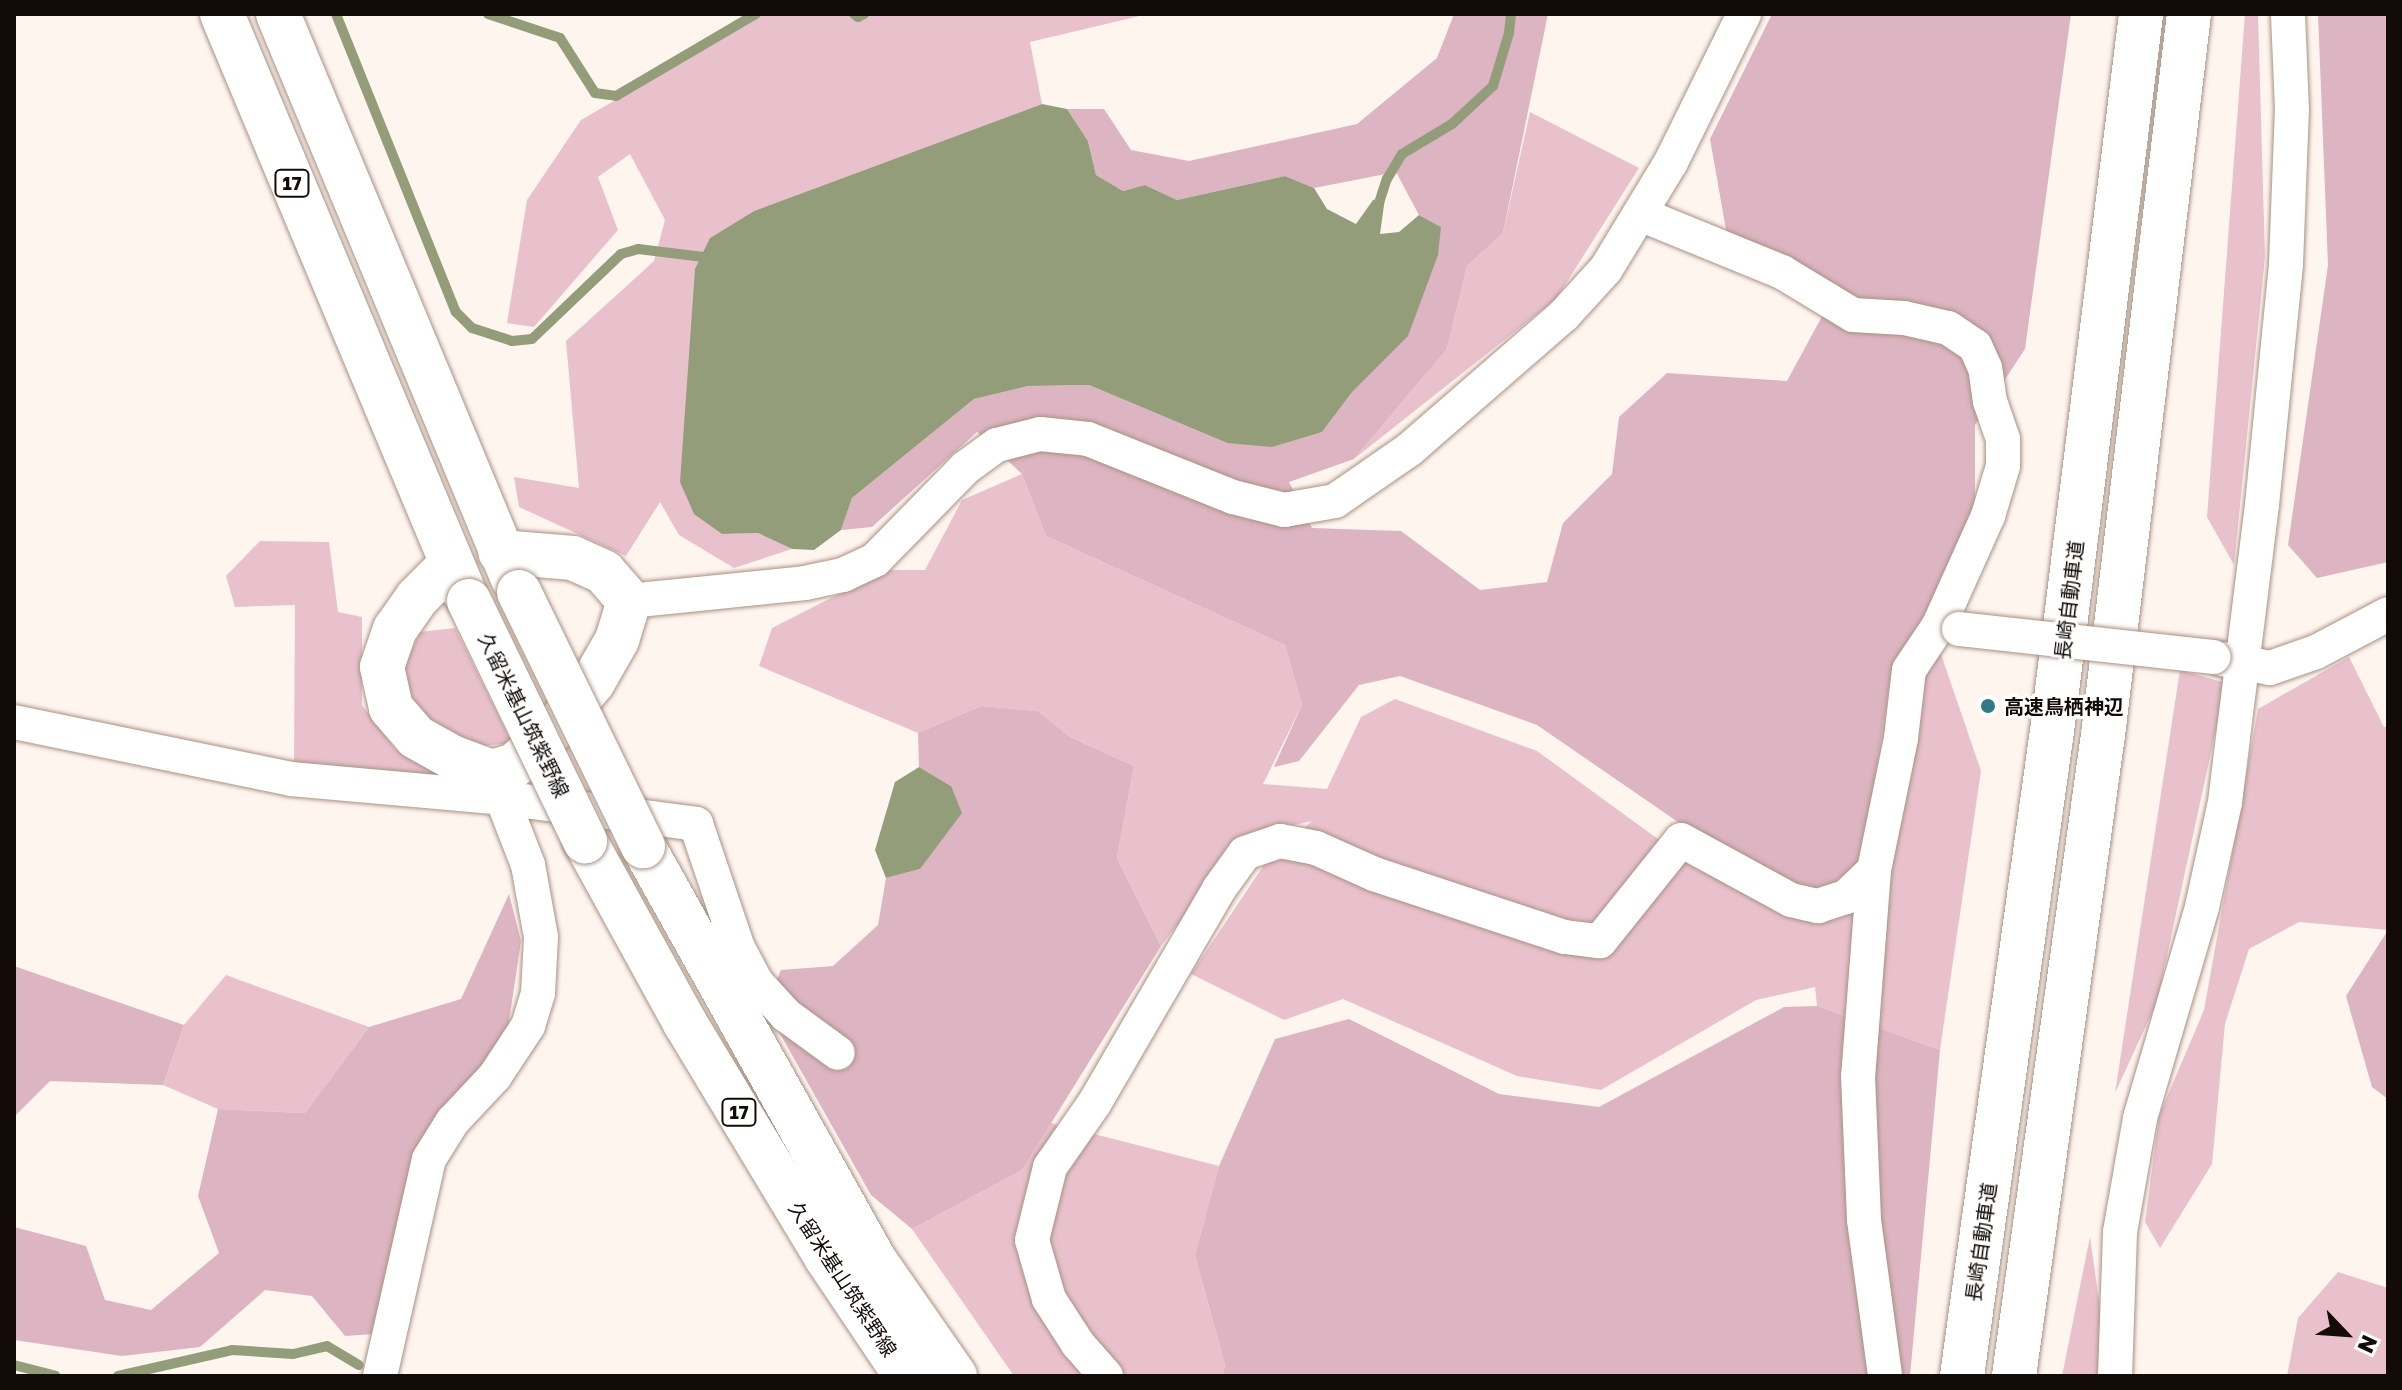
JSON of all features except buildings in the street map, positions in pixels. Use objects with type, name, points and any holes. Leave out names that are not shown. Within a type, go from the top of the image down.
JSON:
[{"type":"main road","name":"久留米基山筑紫野線","points":[[222,14],[460,583],[585,841],[693,1036],[826,1257],[906,1376]]},
{"type":"main road","name":"久留米基山筑紫野線","points":[[278,14],[500,552],[643,846],[873,1258],[955,1376]]},
{"type":"main road","name":"長崎自動車道","points":[[1962,1376],[2052,731],[2141,14]]},
{"type":"main road","points":[[2014,1376],[2103,735],[2189,14]]},
{"type":"main road","points":[[460,583],[417,598],[395,629],[382,667],[391,708],[416,737],[497,785],[555,728],[593,682],[617,640],[629,601],[604,572],[573,558],[500,552]]},
{"type":"street","points":[[629,601],[805,583],[843,575],[875,560],[965,468],[997,445],[1040,434],[1088,439],[1233,497],[1284,510],[1335,501],[1410,449],[1564,315],[1606,269],[1642,215],[1744,14]]},
{"type":"street","points":[[2115,1376],[2120,1232],[2140,1118],[2202,907],[2225,802],[2227,660],[2286,264],[2292,110],[2288,14]]},
{"type":"street","points":[[1642,215],[1782,272],[1853,315],[1904,318],[1948,328],[1975,346],[1985,368],[1990,402],[2003,439],[2003,466],[1949,627],[1909,670],[1901,738],[1874,870],[1858,1076],[1864,1220],[1885,1376]]},
{"type":"street","points":[[1949,627],[2227,660],[2270,668],[2316,652],[2388,614]]},
{"type":"street","points":[[14,722],[291,779],[497,785],[696,824],[738,948],[756,982],[786,1015],[838,1053]]},
{"type":"street","points":[[380,1376],[429,1159],[452,1122],[495,1076],[528,1026],[538,993],[541,937],[528,865],[497,785]]},
{"type":"street","points":[[1106,1376],[1078,1344],[1049,1299],[1032,1240],[1050,1167],[1094,1104],[1219,889],[1245,853],[1280,841],[1316,848],[1374,874],[1565,937],[1600,941],[1681,840],[1791,900],[1818,906],[1846,897],[1874,870]]},
{"type":"shaded area","points":[[764,14],[1148,14],[1030,42],[1042,104],[754,211],[710,238],[721,534],[758,533],[792,549],[734,568],[679,535],[660,502],[626,556],[519,507],[514,477],[579,488],[566,341],[654,261],[665,220],[630,154],[598,177],[618,230],[534,327],[507,323],[527,200],[581,120]]},
{"type":"shaded area","points":[[1454,14],[1548,14],[1503,233],[1467,266],[1447,349],[1354,459],[1289,482],[1312,528],[1401,531],[1480,590],[1547,582],[1563,523],[1612,474],[1619,417],[1667,373],[1787,381],[1839,285],[1728,241],[1710,139],[1772,14],[2071,14],[2025,349],[1975,425],[1975,503],[1930,622],[1892,667],[1862,862],[1811,897],[1678,822],[1537,725],[1400,676],[1359,685],[1299,761],[1274,767],[1302,705],[1285,645],[1046,536],[1022,474],[977,432],[872,527],[841,530],[852,498],[974,399],[1028,386],[1089,385],[1227,443],[1322,432],[1353,391],[1441,227],[1419,215],[1396,172],[1314,188],[1285,176],[1177,200],[1145,185],[1123,191],[1096,175],[1088,141],[1067,109],[1104,109],[1131,150],[1189,161],[1357,124],[1437,58]]},
{"type":"shaded area","points":[[2245,14],[2258,14],[2265,257],[2234,565],[2207,517]]},
{"type":"shaded area","points":[[2318,14],[2388,14],[2388,562],[2317,578],[2288,545],[2328,265]]},
{"type":"shaded area","points":[[1042,104],[1067,109],[1088,141],[1096,175],[1123,191],[1145,185],[1177,200],[1285,176],[1314,188],[1327,209],[1356,224],[1373,200],[1385,198],[1380,234],[1399,232],[1419,215],[1441,227],[1438,255],[1408,336],[1353,391],[1322,432],[1272,447],[1227,443],[1089,385],[1028,386],[974,399],[852,498],[841,530],[814,550],[792,549],[758,533],[722,534],[694,514],[680,482],[695,269],[710,238],[754,211]]},
{"type":"shaded area","points":[[1530,112],[1639,168],[1556,299],[1354,459],[1447,349],[1467,266],[1503,233]]},
{"type":"shaded area","points":[[1022,474],[1046,536],[1285,645],[1302,705],[1263,784],[1327,789],[1361,717],[1395,699],[1537,751],[1684,858],[1811,897],[1862,861],[1892,667],[1930,622],[1981,771],[1940,1050],[1817,1006],[1815,987],[1756,1000],[1601,1090],[1517,1076],[1343,999],[1284,1020],[1191,974],[1268,859],[1312,821],[1245,836],[1161,946],[1117,858],[1134,766],[1070,737],[1036,711],[981,706],[918,733],[759,666],[772,628],[886,570],[925,570],[962,500]]},
{"type":"shaded area","points":[[260,541],[329,542],[338,612],[362,617],[362,705],[395,749],[456,780],[294,770],[295,605],[235,607],[226,576]]},
{"type":"shaded area","points":[[455,628],[512,743],[471,747],[420,715],[401,674],[420,632]]},
{"type":"shaded area","points":[[2349,657],[2384,727],[2388,726],[2388,930],[2299,922],[2249,949],[2225,1024],[2212,1164],[2160,1248],[2145,1222],[2159,1116],[2204,1010],[2258,709]]},
{"type":"shaded area","points":[[2180,670],[2226,683],[2157,1002],[2115,1093]]},
{"type":"shaded area","points":[[981,706],[1037,711],[1070,737],[1134,766],[1117,858],[1161,946],[1022,1170],[912,1229],[871,1195],[765,1007],[781,970],[833,966],[878,925],[886,878],[920,869],[951,786],[919,767],[918,733]]},
{"type":"shaded area","points":[[919,767],[951,786],[962,813],[920,869],[886,878],[875,850],[895,782]]},
{"type":"shaded area","points":[[509,894],[521,941],[508,1028],[414,1162],[374,1334],[345,1336],[312,1296],[265,1290],[200,1347],[122,1356],[14,1340],[14,1227],[86,1246],[105,1300],[151,1310],[219,1253],[198,1196],[218,1109],[305,1113],[369,1027],[461,999]]},
{"type":"shaded area","points":[[2388,930],[2388,1099],[2372,1087],[2346,996]]},
{"type":"shaded area","points":[[14,966],[184,1025],[163,1085],[50,1081],[14,1117]]},
{"type":"shaded area","points":[[226,975],[369,1027],[305,1113],[218,1109],[163,1085],[184,1025]]},
{"type":"shaded area","points":[[1817,1006],[1940,1050],[1910,1376],[1222,1376],[1225,1365],[1195,1255],[1219,1166],[1275,1039],[1349,1019],[1499,1094],[1599,1107],[1784,1007]]},
{"type":"shaded area","points":[[1051,1123],[1219,1166],[1195,1255],[1225,1365],[1222,1376],[1014,1376],[912,1229],[1022,1170]]},
{"type":"shaded area","points":[[2090,1237],[2104,1336],[2098,1376],[2062,1376]]},
{"type":"shaded area","points":[[2338,1272],[2388,1288],[2388,1376],[2287,1376],[2298,1318]]},
{"type":"waterway","points":[[336,14],[456,312],[472,328],[512,341],[532,339],[621,254],[638,249],[711,258]]},
{"type":"waterway","points":[[488,14],[560,38],[595,93],[616,96],[756,14]]},
{"type":"waterway","points":[[854,14],[858,17],[864,14]]},
{"type":"waterway","points":[[1377,209],[1387,179],[1402,154],[1452,124],[1493,86],[1509,33],[1511,14]]},
{"type":"waterway","points":[[118,1376],[232,1350],[293,1354],[327,1346],[359,1365]]},
{"type":"waterway","points":[[14,1365],[56,1376]]},
{"type":"place","name":"高速鳥栖神辺","points":[[1988,706]]}]
